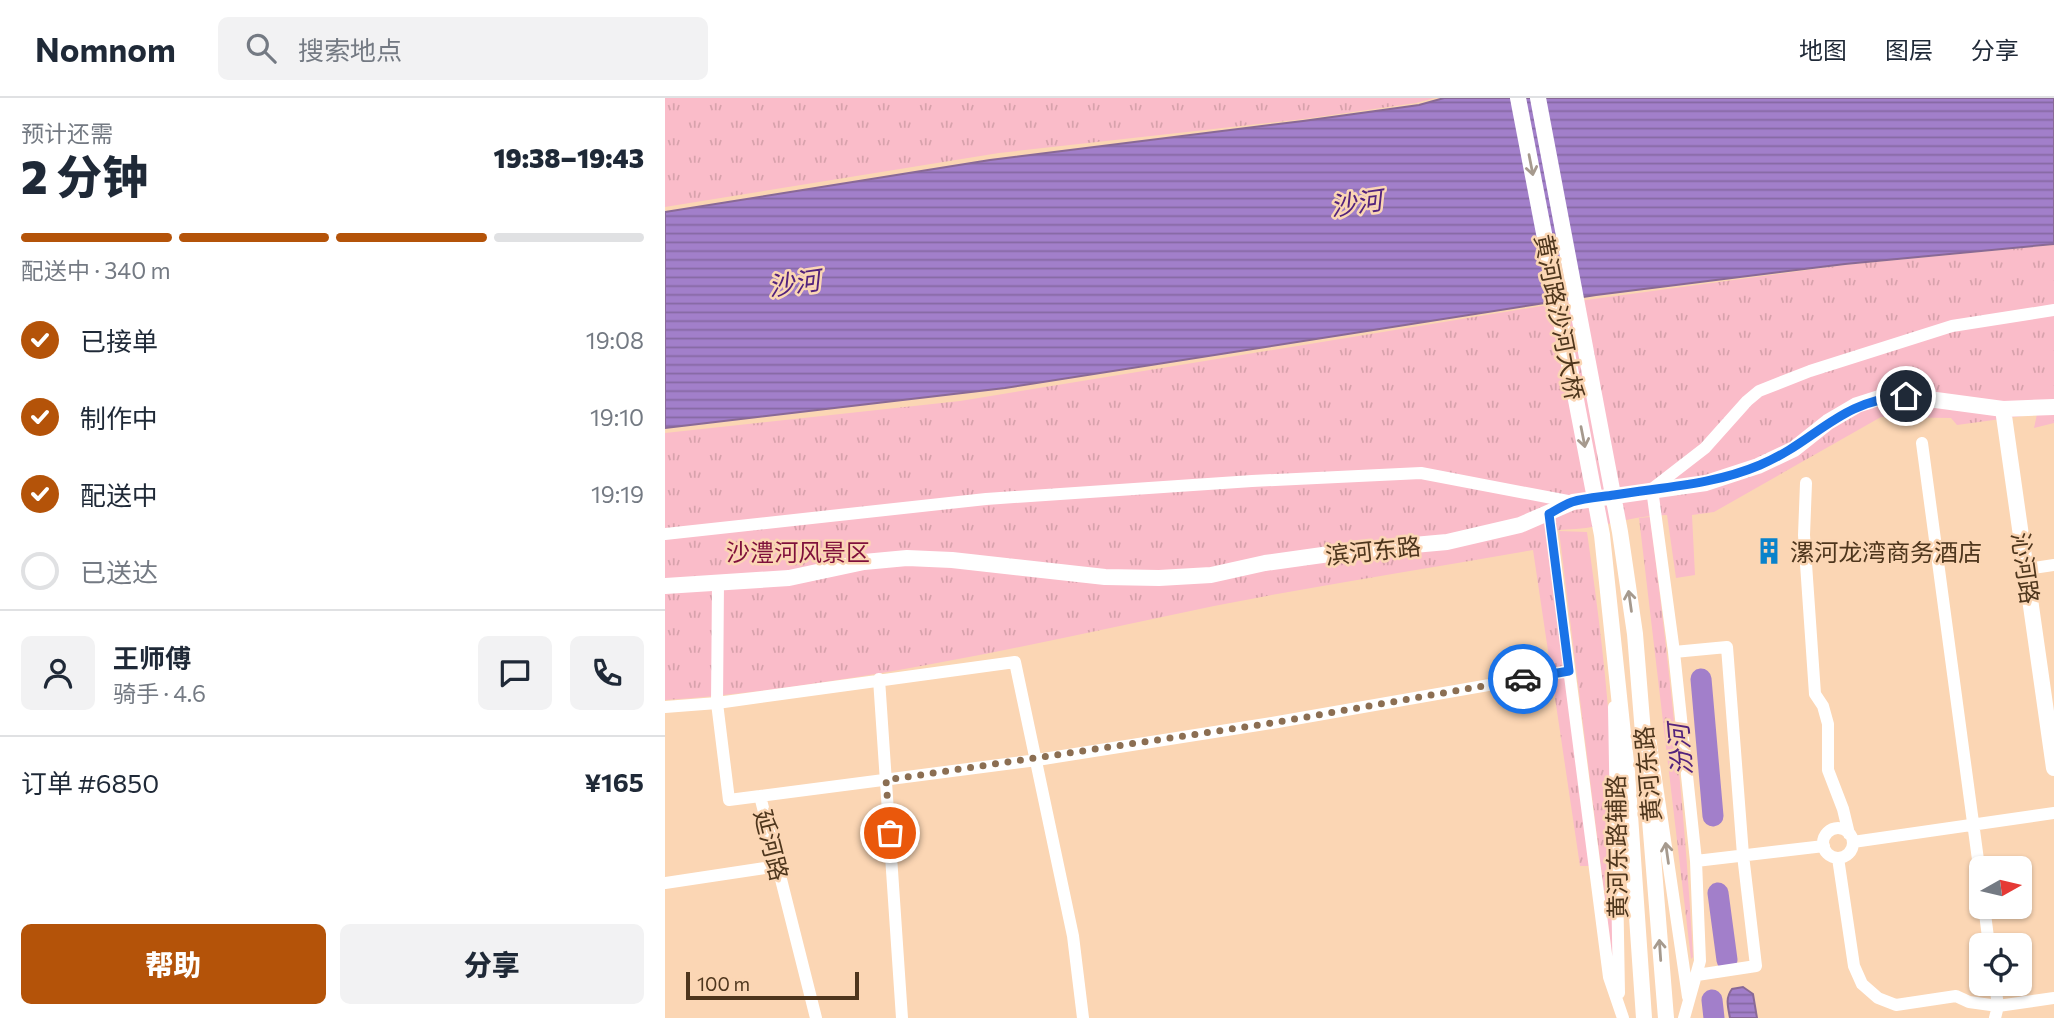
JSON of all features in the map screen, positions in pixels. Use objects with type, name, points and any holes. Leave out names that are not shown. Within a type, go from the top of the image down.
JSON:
[{"type":"main road","name":"黄河路沙河大桥","points":[[1518,98],[1602,535]]},
{"type":"main road","name":"黄河路沙河大桥","points":[[1538,98],[1620,531]]},
{"type":"main road","name":"滨河东路","points":[[665,586],[789,578],[864,562],[907,558],[952,560],[1105,578],[1211,575],[1265,563],[1358,550],[1447,542],[1520,525],[1573,502],[1706,483],[1758,466],[1794,449],[1828,422],[1857,405],[1882,397],[1906,396],[2003,409],[2054,407]]},
{"type":"main road","name":"沁河路","points":[[2003,409],[2054,768]]},
{"type":"main road","name":"黄河东路","points":[[1620,531],[1635,634],[1666,1018]]},
{"type":"main road","name":"黄河东路","points":[[1602,535],[1627,772],[1644,1018]]},
{"type":"street","points":[[1684,1018],[1700,961],[1696,861],[1674,652],[1652,489],[1705,448],[1759,391],[1822,367],[1952,326],[2054,310]]},
{"type":"street","points":[[1922,443],[1977,856]]},
{"type":"street","points":[[665,534],[986,499],[1252,481],[1422,473],[1573,502]]},
{"type":"street","points":[[1806,483],[1804,535],[1815,694],[1823,706],[1828,724],[1828,770],[1843,809],[1851,838],[1853,847],[1847,855],[1838,858],[1829,855],[1824,846],[1825,837],[1832,830],[1841,829],[1851,838],[2054,813]]},
{"type":"street","points":[[1549,514],[1609,977],[1621,1015]]},
{"type":"street","points":[[2027,569],[2054,565]]},
{"type":"street","points":[[717,703],[718,583]]},
{"type":"street","name":"黄河东路辅路","points":[[1612,633],[1621,1015]]},
{"type":"street","name":"黄河东路辅路","points":[[1635,634],[1690,1018]]},
{"type":"street","points":[[1674,652],[1727,647],[1743,855],[1756,966],[1697,975]]},
{"type":"street","points":[[665,707],[717,703],[1015,662],[1073,936],[1083,1018]]},
{"type":"street","points":[[760,796],[1037,760],[1272,723],[1569,671]]},
{"type":"street","points":[[879,679],[902,1018]]},
{"type":"street","name":"延河路","points":[[717,703],[729,800],[760,796],[816,1018]]},
{"type":"street","points":[[1696,861],[1824,846]]},
{"type":"street","points":[[1838,858],[1854,966],[1862,984],[1878,998],[1896,1005],[1957,996],[1996,1012],[2054,998]]},
{"type":"street","points":[[665,883],[778,866]]},
{"type":"green space","points":[[665,98],[1435,98],[1304,119],[999,153],[665,207]]},
{"type":"green space","name":"沙澧河风景区","points":[[2054,245],[2054,423],[2034,428],[2037,414],[1957,425],[1951,418],[1881,417],[1714,512],[1692,515],[1695,575],[1676,578],[1667,515],[1646,516],[1548,533],[1591,866],[1580,866],[1533,550],[1254,598],[872,675],[735,694],[665,700],[665,433],[960,401],[1542,306],[1845,265]]},
{"type":"green space","points":[[1650,517],[1681,792],[1690,902],[1691,959],[1639,518]]},
{"type":"green space","points":[[1559,531],[1587,532],[1599,619],[1612,766],[1613,964]]},
{"type":"water","name":"沙河","points":[[1444,98],[2054,98],[2054,244],[1845,264],[1596,295],[1005,388],[665,428],[665,212],[990,160],[1303,121],[1419,105]]},
{"type":"water","points":[[1743,987],[1753,994],[1757,1018],[1730,1018],[1728,996],[1732,989]]},
{"type":"waterway","name":"汾河","points":[[1701,679],[1713,816]]},
{"type":"waterway","name":"汾河","points":[[1718,893],[1727,960]]},
{"type":"waterway","name":"汾河","points":[[1712,1000],[1714,1018]]},
{"type":"way so far","points":[[890,833],[886,780],[1037,760],[1272,723],[1523,679]]},
{"type":"place","name":"漯河龙湾商务酒店","points":[[1769,551]]},
{"type":"route","points":[[1523,679],[1569,671],[1549,514],[1573,502],[1706,483],[1758,466],[1794,449],[1828,422],[1857,405],[1882,397],[1906,396]]}]
